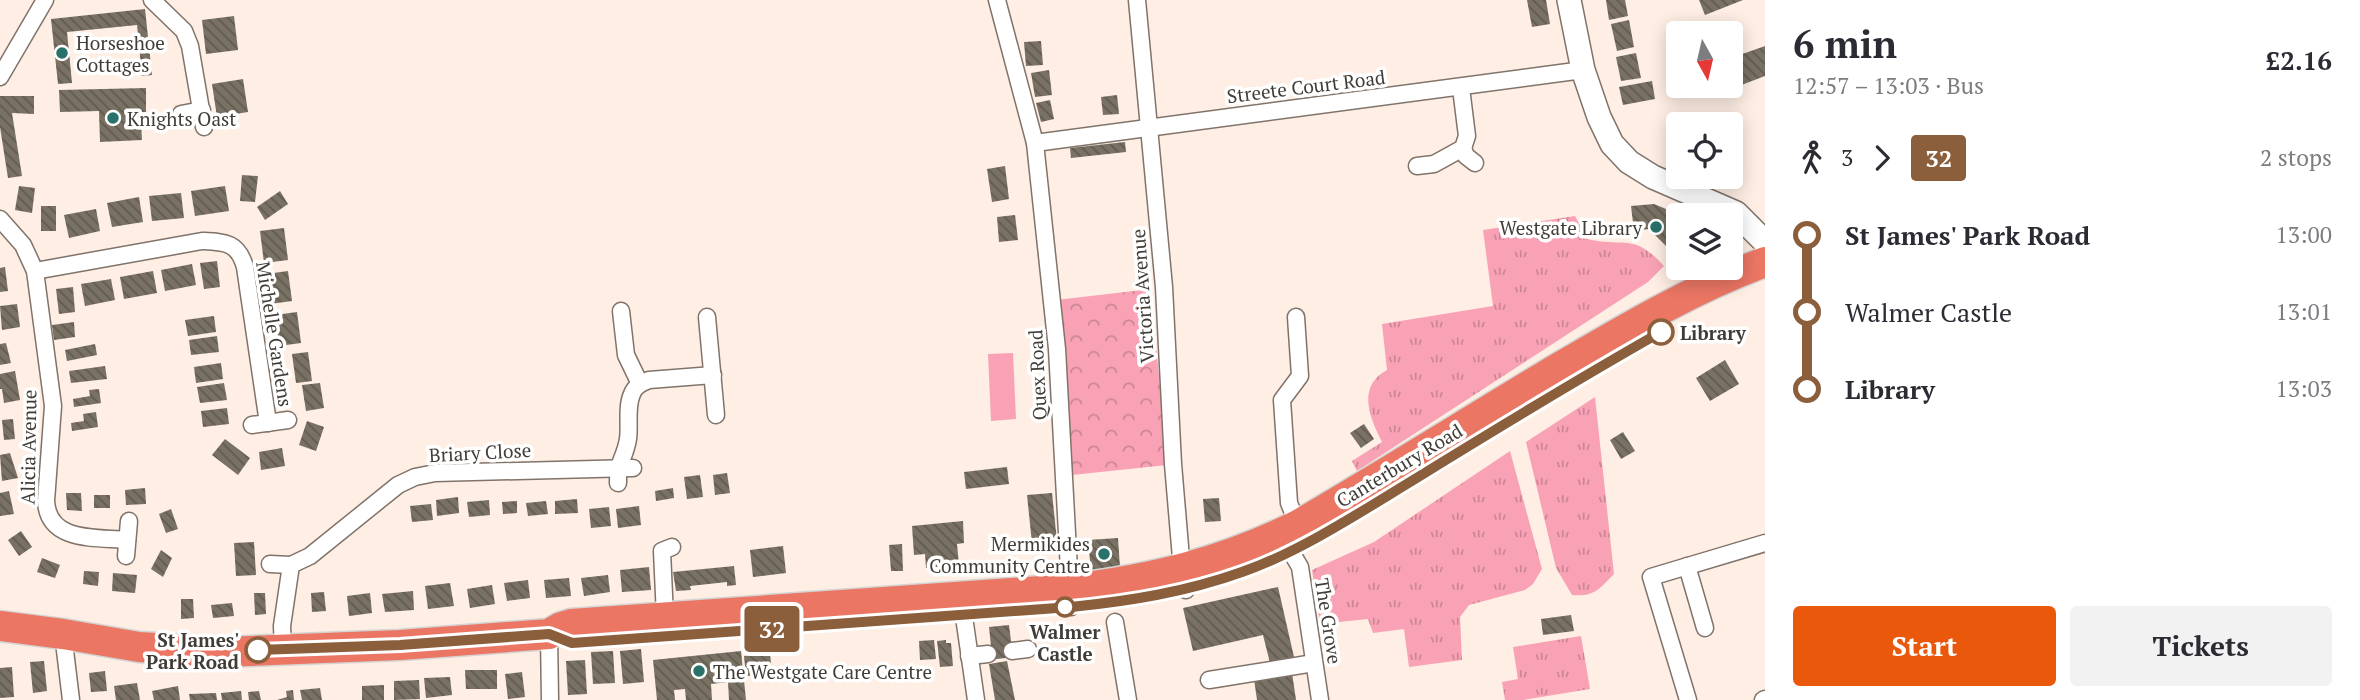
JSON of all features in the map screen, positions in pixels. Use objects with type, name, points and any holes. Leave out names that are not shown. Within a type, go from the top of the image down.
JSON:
[{"type":"highway","name":"Canterbury Road","points":[[1294,538],[1599,344],[1676,302],[1765,262]]},
{"type":"highway","name":"Canterbury Road","points":[[0,626],[164,650],[222,652],[400,645],[549,634],[572,643],[1070,598],[1117,583],[1184,580],[1258,545],[1294,538],[1364,510],[1614,358],[1686,318],[1765,283]]},
{"type":"highway","name":"Canterbury Road","points":[[549,634],[571,624],[665,617],[962,606]]},
{"type":"street","points":[[0,77],[45,0]]},
{"type":"street","points":[[152,0],[184,31],[190,46],[203,119],[181,114]]},
{"type":"street","name":"Quex Road","points":[[997,0],[1035,143],[1057,349],[1070,598]]},
{"type":"street","name":"Victoria Avenue","points":[[1137,0],[1164,287],[1173,464],[1184,580]]},
{"type":"street","points":[[1569,0],[1583,70],[1599,117],[1612,144],[1629,162],[1653,177],[1736,213],[1765,242]]},
{"type":"street","name":"Streete Court Road","points":[[1035,143],[1583,70]]},
{"type":"street","points":[[1417,166],[1434,164],[1462,148],[1467,136],[1461,88]]},
{"type":"street","points":[[1462,148],[1466,156],[1475,163]]},
{"type":"street","name":"Alicia Avenue","points":[[0,219],[23,245],[35,271],[53,406],[46,501],[48,516],[58,528],[72,535],[127,548],[129,521]]},
{"type":"street","name":"Michelle Gardens","points":[[35,271],[201,241],[220,242],[236,247],[242,255],[245,267],[260,424],[288,420]]},
{"type":"street","points":[[621,311],[626,355],[640,384],[649,380],[713,375]]},
{"type":"street","points":[[707,317],[716,415]]},
{"type":"street","name":"The Grove","points":[[1296,317],[1300,376],[1282,400],[1289,503],[1320,700]]},
{"type":"street","name":"Briary Close","points":[[290,565],[310,556],[398,485],[415,477],[435,472],[623,473],[631,397],[640,384]]},
{"type":"street","points":[[1688,700],[1651,576],[1765,543]]},
{"type":"street","points":[[665,617],[662,551],[672,547]]},
{"type":"street","points":[[270,564],[290,565],[282,626],[283,649]]},
{"type":"street","points":[[1687,566],[1705,628]]},
{"type":"street","points":[[962,606],[976,700]]},
{"type":"street","points":[[1115,622],[1128,700]]},
{"type":"street","points":[[63,634],[71,700]]},
{"type":"street","points":[[549,634],[550,700]]},
{"type":"street","points":[[968,656],[988,654]]},
{"type":"street","points":[[1209,680],[1314,663]]},
{"type":"green space","points":[[1575,216],[1587,239],[1636,245],[1653,255],[1664,266],[1648,282],[1357,471],[1352,461],[1382,442],[1368,403],[1371,385],[1387,370],[1382,324],[1493,306],[1483,230]]},
{"type":"green space","points":[[1151,289],[1167,465],[1072,475],[1056,300]]},
{"type":"green space","points":[[1013,353],[1016,419],[991,421],[988,354]]},
{"type":"green space","points":[[1595,397],[1614,574],[1591,593],[1572,595],[1556,568],[1526,442]]},
{"type":"green space","points":[[1510,451],[1542,569],[1533,584],[1525,590],[1469,605],[1460,617],[1462,660],[1409,667],[1404,629],[1373,633],[1368,619],[1320,624],[1312,570],[1374,542]]},
{"type":"green space","points":[[1581,636],[1590,689],[1523,700],[1505,700],[1502,682],[1518,679],[1513,647]]},
{"type":"building","points":[[1527,0],[1546,0],[1550,24],[1532,27]]},
{"type":"building","points":[[1606,0],[1625,0],[1628,16],[1609,20]]},
{"type":"building","points":[[1699,0],[1743,0],[1705,15]]},
{"type":"building","name":"Horseshoe Cottages","points":[[145,9],[152,75],[142,76],[137,25],[67,32],[72,83],[58,84],[51,19]]},
{"type":"building","points":[[234,16],[238,50],[206,54],[202,20]]},
{"type":"building","points":[[1629,20],[1634,47],[1617,51],[1611,24]]},
{"type":"building","points":[[1041,41],[1043,65],[1026,66],[1024,42]]},
{"type":"building","points":[[1765,46],[1765,76],[1743,84],[1743,54]]},
{"type":"building","points":[[1636,53],[1641,78],[1621,81],[1616,57]]},
{"type":"building","points":[[1049,70],[1052,95],[1035,97],[1031,73]]},
{"type":"building","points":[[243,79],[248,112],[217,117],[212,84]]},
{"type":"building","points":[[1652,81],[1655,99],[1623,105],[1619,87]]},
{"type":"building","name":"Knights Oast","points":[[146,88],[146,112],[127,113],[127,124],[141,124],[142,140],[100,142],[99,111],[60,112],[59,90]]},
{"type":"building","points":[[1117,95],[1119,114],[1103,115],[1101,97]]},
{"type":"building","points":[[0,96],[34,96],[34,114],[12,113],[22,176],[8,178],[0,127]]},
{"type":"building","points":[[1050,100],[1054,119],[1041,122],[1036,103]]},
{"type":"building","points":[[1125,142],[1126,152],[1071,158],[1070,148]]},
{"type":"building","points":[[1005,166],[1009,199],[992,202],[987,169]]},
{"type":"building","points":[[242,175],[258,176],[255,202],[240,201]]},
{"type":"building","points":[[19,186],[35,188],[32,213],[15,210]]},
{"type":"building","points":[[225,186],[229,211],[195,216],[191,191]]},
{"type":"building","points":[[280,191],[288,204],[265,220],[257,207]]},
{"type":"building","points":[[181,193],[184,218],[152,221],[149,196]]},
{"type":"building","points":[[139,197],[143,222],[112,227],[107,203]]},
{"type":"building","name":"Westgate Library","points":[[1654,204],[1666,209],[1666,246],[1649,229],[1634,231],[1631,206]]},
{"type":"building","points":[[41,206],[56,206],[56,231],[41,231]]},
{"type":"building","points":[[96,209],[100,231],[69,238],[64,215]]},
{"type":"building","points":[[1015,215],[1018,240],[999,242],[997,217]]},
{"type":"building","points":[[284,228],[288,260],[264,263],[260,231]]},
{"type":"building","points":[[217,261],[220,287],[204,289],[200,263]]},
{"type":"building","points":[[192,264],[196,285],[165,291],[161,270]]},
{"type":"building","points":[[5,267],[8,291],[0,292],[0,268]]},
{"type":"building","points":[[153,271],[157,293],[124,299],[120,277]]},
{"type":"building","points":[[288,271],[292,301],[270,304],[266,274]]},
{"type":"building","points":[[111,279],[115,300],[85,306],[81,284]]},
{"type":"building","points":[[73,287],[75,312],[59,314],[56,289]]},
{"type":"building","points":[[17,304],[20,327],[2,330],[0,306]]},
{"type":"building","points":[[297,312],[301,343],[279,346],[275,315]]},
{"type":"building","points":[[214,316],[216,332],[188,336],[185,320]]},
{"type":"building","points":[[74,322],[75,337],[54,340],[52,325]]},
{"type":"building","points":[[217,336],[219,352],[191,355],[189,340]]},
{"type":"building","points":[[6,343],[11,363],[0,365],[0,344]]},
{"type":"building","points":[[95,344],[97,355],[67,361],[65,350]]},
{"type":"building","points":[[308,352],[312,381],[296,383],[292,354]]},
{"type":"building","points":[[1725,360],[1739,384],[1710,401],[1696,378]]},
{"type":"building","points":[[221,363],[223,379],[196,383],[194,367]]},
{"type":"building","points":[[105,366],[107,379],[71,383],[69,371]]},
{"type":"building","points":[[15,371],[20,400],[4,403],[0,374]]},
{"type":"building","points":[[224,383],[227,400],[200,403],[197,387]]},
{"type":"building","points":[[320,383],[324,408],[306,411],[302,385]]},
{"type":"building","points":[[99,389],[101,403],[74,407],[73,399],[90,396],[89,390]]},
{"type":"building","points":[[227,408],[229,424],[203,427],[201,411]]},
{"type":"building","points":[[96,412],[98,427],[72,431],[71,423],[84,421],[83,414]]},
{"type":"building","points":[[13,419],[15,439],[4,440],[2,420]]},
{"type":"building","points":[[307,421],[324,427],[316,451],[299,445]]},
{"type":"building","points":[[1364,424],[1374,439],[1361,448],[1350,433]]},
{"type":"building","points":[[1623,432],[1635,451],[1621,459],[1610,440]]},
{"type":"building","points":[[225,439],[250,458],[238,475],[212,455]]},
{"type":"building","points":[[282,448],[285,466],[261,470],[259,452]]},
{"type":"building","points":[[10,453],[18,478],[2,481],[0,455]]},
{"type":"building","points":[[1007,467],[1009,484],[966,489],[964,472]]},
{"type":"building","points":[[727,473],[730,493],[715,495],[713,475]]},
{"type":"building","points":[[700,475],[703,497],[687,499],[684,477]]},
{"type":"building","points":[[145,488],[146,504],[126,505],[125,490]]},
{"type":"building","points":[[673,488],[674,498],[656,501],[655,491]]},
{"type":"building","points":[[9,491],[14,514],[0,516],[0,493]]},
{"type":"building","points":[[66,493],[81,493],[82,511],[67,510]]},
{"type":"building","points":[[1052,493],[1058,551],[1033,553],[1027,495]]},
{"type":"building","points":[[94,495],[110,495],[110,508],[94,508]]},
{"type":"building","points":[[458,497],[459,513],[437,516],[436,500]]},
{"type":"building","points":[[1219,498],[1221,521],[1205,522],[1203,499]]},
{"type":"building","points":[[577,499],[578,513],[555,514],[555,501]]},
{"type":"building","points":[[489,500],[490,515],[469,517],[467,502]]},
{"type":"building","points":[[517,501],[517,513],[503,514],[502,502]]},
{"type":"building","points":[[546,501],[548,514],[528,516],[526,503]]},
{"type":"building","points":[[431,504],[433,520],[412,522],[410,506]]},
{"type":"building","points":[[639,506],[641,525],[618,528],[616,509]]},
{"type":"building","points":[[609,507],[611,526],[591,528],[589,509]]},
{"type":"building","points":[[171,509],[178,529],[166,533],[159,514]]},
{"type":"building","points":[[963,521],[964,543],[957,544],[959,565],[926,568],[925,554],[914,555],[912,526]]},
{"type":"building","points":[[21,531],[32,547],[19,556],[8,540]]},
{"type":"building","name":"Mermikides Community Centre","points":[[1118,538],[1120,568],[1091,571],[1088,540]]},
{"type":"building","points":[[254,542],[256,575],[236,576],[234,543]]},
{"type":"building","points":[[902,544],[903,571],[891,571],[889,545]]},
{"type":"building","points":[[783,546],[786,573],[753,577],[750,550]]},
{"type":"building","points":[[161,550],[172,558],[163,577],[151,569]]},
{"type":"building","points":[[42,558],[60,565],[55,578],[37,572]]},
{"type":"building","points":[[734,566],[736,585],[727,586],[727,582],[690,586],[691,590],[676,591],[673,572]]},
{"type":"building","points":[[649,567],[651,590],[622,592],[620,570]]},
{"type":"building","points":[[84,571],[99,572],[98,586],[83,584]]},
{"type":"building","points":[[113,573],[137,575],[135,593],[112,591]]},
{"type":"building","points":[[608,575],[610,592],[584,596],[581,578]]},
{"type":"building","points":[[569,578],[571,596],[546,598],[544,580]]},
{"type":"building","points":[[528,580],[530,598],[507,601],[504,583]]},
{"type":"building","points":[[450,583],[454,606],[428,609],[425,586]]},
{"type":"building","points":[[492,585],[495,604],[470,608],[467,589]]},
{"type":"building","points":[[1278,587],[1294,657],[1270,663],[1263,635],[1193,651],[1183,608]]},
{"type":"building","points":[[413,591],[414,610],[385,612],[382,594]]},
{"type":"building","points":[[324,592],[326,611],[312,612],[311,593]]},
{"type":"building","points":[[254,593],[265,593],[266,614],[255,615]]},
{"type":"building","points":[[370,593],[372,613],[349,616],[347,596]]},
{"type":"building","points":[[181,599],[193,599],[194,618],[181,619]]},
{"type":"building","points":[[232,603],[234,616],[213,618],[211,605]]},
{"type":"building","points":[[1571,615],[1574,631],[1543,635],[1541,619]]},
{"type":"building","points":[[1009,625],[1013,657],[989,660],[989,627]]},
{"type":"building","points":[[934,640],[936,659],[920,660],[919,641]]},
{"type":"building","points":[[946,640],[946,643],[951,643],[953,666],[940,667],[937,641]]},
{"type":"building","points":[[641,649],[644,682],[623,684],[620,651]]},
{"type":"building","points":[[613,651],[615,683],[593,684],[591,652]]},
{"type":"building","name":"The Westgate Care Centre","points":[[741,651],[746,700],[729,700],[728,682],[711,684],[712,700],[686,700],[685,689],[674,690],[675,700],[657,700],[653,660]]},
{"type":"building","points":[[770,653],[772,673],[746,676],[744,656]]},
{"type":"building","points":[[585,660],[587,694],[568,695],[566,661]]},
{"type":"building","points":[[44,661],[47,691],[33,693],[30,662]]},
{"type":"building","points":[[1007,661],[1015,700],[995,700],[989,664]]},
{"type":"building","points":[[12,667],[14,697],[0,698],[0,668]]},
{"type":"building","points":[[465,670],[497,670],[497,689],[466,689]]},
{"type":"building","points":[[105,671],[107,691],[91,692],[89,673]]},
{"type":"building","points":[[522,672],[525,697],[508,699],[505,674]]},
{"type":"building","points":[[1292,673],[1296,700],[1257,700],[1254,679]]},
{"type":"building","points":[[450,677],[452,695],[426,698],[424,678]]},
{"type":"building","points":[[419,680],[420,699],[394,700],[394,681]]},
{"type":"building","points":[[137,683],[140,700],[116,700],[114,686]]},
{"type":"building","points":[[384,685],[384,700],[362,700],[362,686]]},
{"type":"building","points":[[178,686],[180,700],[154,700],[152,691]]},
{"type":"building","points":[[320,688],[322,700],[302,700],[300,690]]},
{"type":"building","points":[[293,690],[294,700],[277,700],[287,697],[286,691]]},
{"type":"building","points":[[241,691],[242,700],[222,700],[221,693]]},
{"type":"building","points":[[259,691],[261,700],[249,700],[248,692]]},
{"type":"building","points":[[216,693],[217,700],[190,700],[189,694]]},
{"type":"bus line","name":"32","points":[[258,650],[400,645],[549,634],[572,643],[1071,607],[1138,600],[1186,590],[1244,571],[1290,550],[1364,510],[1661,332]]},
{"type":"place","name":"Horseshoe Cottages","points":[[62,53]]},
{"type":"place","name":"Knights Oast","points":[[113,118]]},
{"type":"place","name":"Westgate Library","points":[[1656,227]]},
{"type":"place","name":"Library","points":[[1661,332]]},
{"type":"place","name":"Mermikides Community Centre","points":[[1104,554]]},
{"type":"place","name":"Walmer Castle","points":[[1065,607]]},
{"type":"place","name":"St James' Park Road","points":[[258,650]]},
{"type":"place","name":"The Westgate Care Centre","points":[[699,671]]}]
